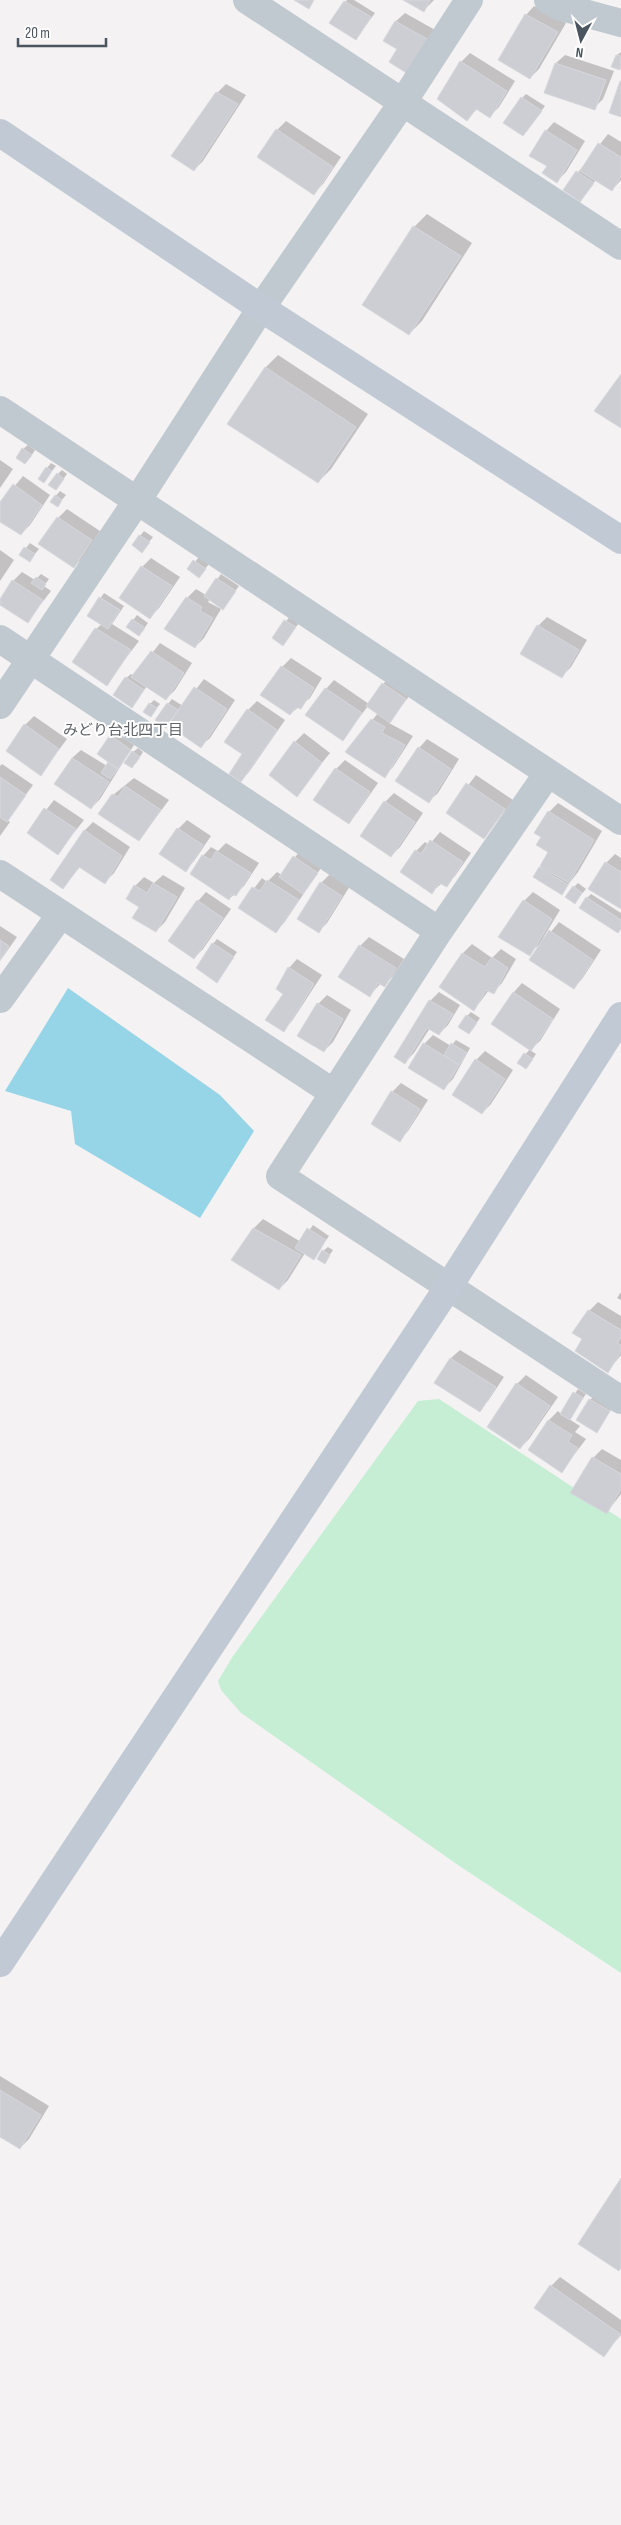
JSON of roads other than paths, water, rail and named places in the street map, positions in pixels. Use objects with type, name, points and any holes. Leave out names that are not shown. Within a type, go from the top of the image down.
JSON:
[{"type":"street","points":[[247,0],[621,246]]},
{"type":"street","points":[[0,705],[137,501],[261,308],[403,102],[469,0]]},
{"type":"street","points":[[548,0],[558,6],[621,23]]},
{"type":"street","points":[[0,134],[261,308],[621,540]]},
{"type":"street","points":[[0,410],[621,821]]},
{"type":"street","points":[[0,639],[439,931]]},
{"type":"street","points":[[548,773],[439,931],[280,1176],[621,1400]]},
{"type":"street","points":[[0,874],[334,1092]]},
{"type":"street","points":[[0,999],[61,914]]},
{"type":"street","points":[[0,1963],[449,1286],[621,1016]]},
{"type":"water","points":[[68,988],[220,1095],[254,1131],[200,1218],[75,1144],[71,1111],[5,1091]]},
{"type":"district","name":"みどり台北四丁目","points":[[123,730]]}]
